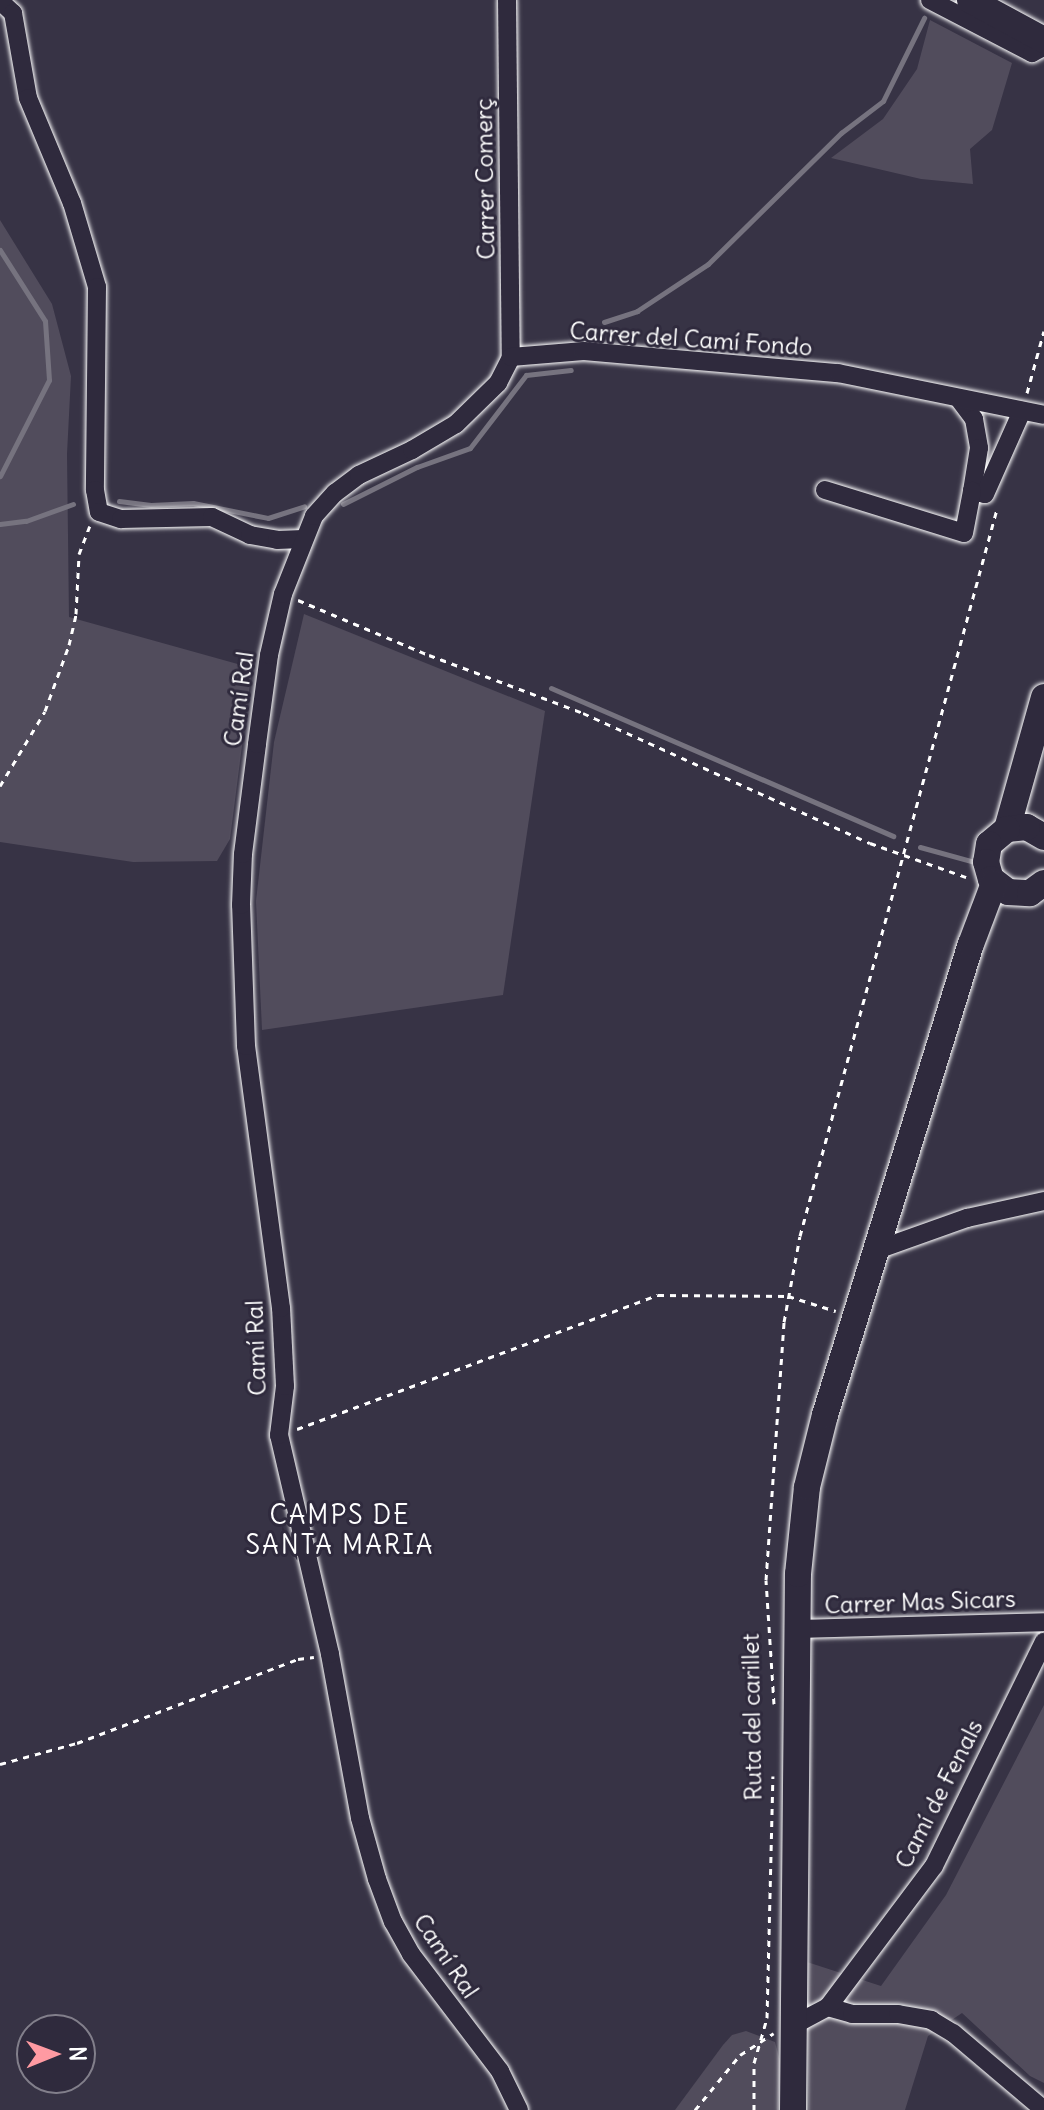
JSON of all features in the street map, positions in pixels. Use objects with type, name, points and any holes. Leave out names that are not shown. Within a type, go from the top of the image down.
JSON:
[{"type":"street","name":"Carrer Comerç","points":[[507,0],[511,357]]},
{"type":"street","points":[[930,0],[1032,53],[1044,47]]},
{"type":"street","points":[[970,0],[1044,40]]},
{"type":"street","points":[[0,1],[13,13],[28,98],[72,203],[97,287],[95,490],[99,512],[121,519],[212,517],[250,535],[277,540],[303,539],[314,516],[335,493],[359,475],[456,424],[498,383],[511,357]]},
{"type":"street","name":"Carrer del Camí Fondo","points":[[511,357],[584,351],[838,373],[1044,415]]},
{"type":"street","points":[[825,490],[964,533],[979,448],[974,419],[959,399]]},
{"type":"street","points":[[972,491],[985,494],[1022,411]]},
{"type":"street","name":"Camí Ral","points":[[303,539],[283,594],[269,655],[243,854],[241,905],[246,1046],[281,1308],[285,1386],[279,1435],[330,1654],[360,1818],[393,1922],[411,1954],[500,2071],[519,2110]]},
{"type":"street","points":[[1044,697],[1024,777],[1028,831],[989,844],[986,856],[1000,884],[1030,893],[1044,883]]},
{"type":"street","points":[[793,2110],[798,1574],[807,1487],[825,1415],[971,944],[1000,884]]},
{"type":"street","points":[[877,1250],[967,1218],[1044,1201]]},
{"type":"street","name":"Carrer Mas Sicars","points":[[798,1629],[1044,1622]]},
{"type":"street","name":"Camí de Fenals","points":[[794,2025],[828,2007],[934,1866],[1044,1641]]},
{"type":"street","points":[[828,2007],[852,2014],[898,2014],[931,2020],[953,2033],[1044,2110]]},
{"type":"path","points":[[1022,411],[1044,331]]},
{"type":"path","name":"Ruta del carillet","points":[[774,1713],[766,1580],[788,1296],[800,1236],[1000,498]]},
{"type":"path","points":[[0,786],[33,736],[53,691],[73,629],[79,554],[99,512]]},
{"type":"path","points":[[283,594],[429,655],[583,713],[903,857],[1000,884]]},
{"type":"path","points":[[279,1435],[658,1295],[788,1296],[857,1317]]},
{"type":"path","points":[[0,1764],[77,1743],[298,1659],[330,1654]]},
{"type":"path","name":"Ruta del carillet","points":[[754,2110],[754,2063],[767,2018],[773,1776]]},
{"type":"path","points":[[695,2110],[740,2055],[763,2037],[794,2025]]},
{"type":"shaded area","points":[[930,20],[1012,63],[992,130],[970,149],[973,184],[921,179],[831,158],[883,119],[917,69]]},
{"type":"shaded area","points":[[0,220],[52,304],[71,376],[67,454],[69,617],[252,668],[230,839],[217,861],[133,862],[0,842]]},
{"type":"shaded area","points":[[304,614],[545,711],[503,995],[262,1030],[256,901],[274,742]]},
{"type":"shaded area","points":[[1044,1705],[1044,2083],[1030,2076],[962,2013],[928,2036],[905,2110],[809,2110],[807,1962],[881,1986],[946,1895]]},
{"type":"shaded area","points":[[746,2031],[775,2042],[780,2061],[778,2110],[675,2110],[723,2045],[732,2035]]},
{"type":"waterway","points":[[604,322],[637,311],[708,264],[841,133],[883,101],[924,18]]},
{"type":"waterway","points":[[0,250],[45,321],[49,380],[0,476]]},
{"type":"waterway","points":[[343,504],[417,467],[470,448],[526,375],[571,370]]},
{"type":"waterway","points":[[119,501],[151,505],[193,503],[268,518],[304,506]]},
{"type":"waterway","points":[[0,524],[26,521],[73,504]]},
{"type":"waterway","points":[[551,688],[893,836]]},
{"type":"waterway","points":[[920,847],[975,862]]},
{"type":"district","name":"CAMPS DE SANTA MARIA","points":[[340,1530]]}]
